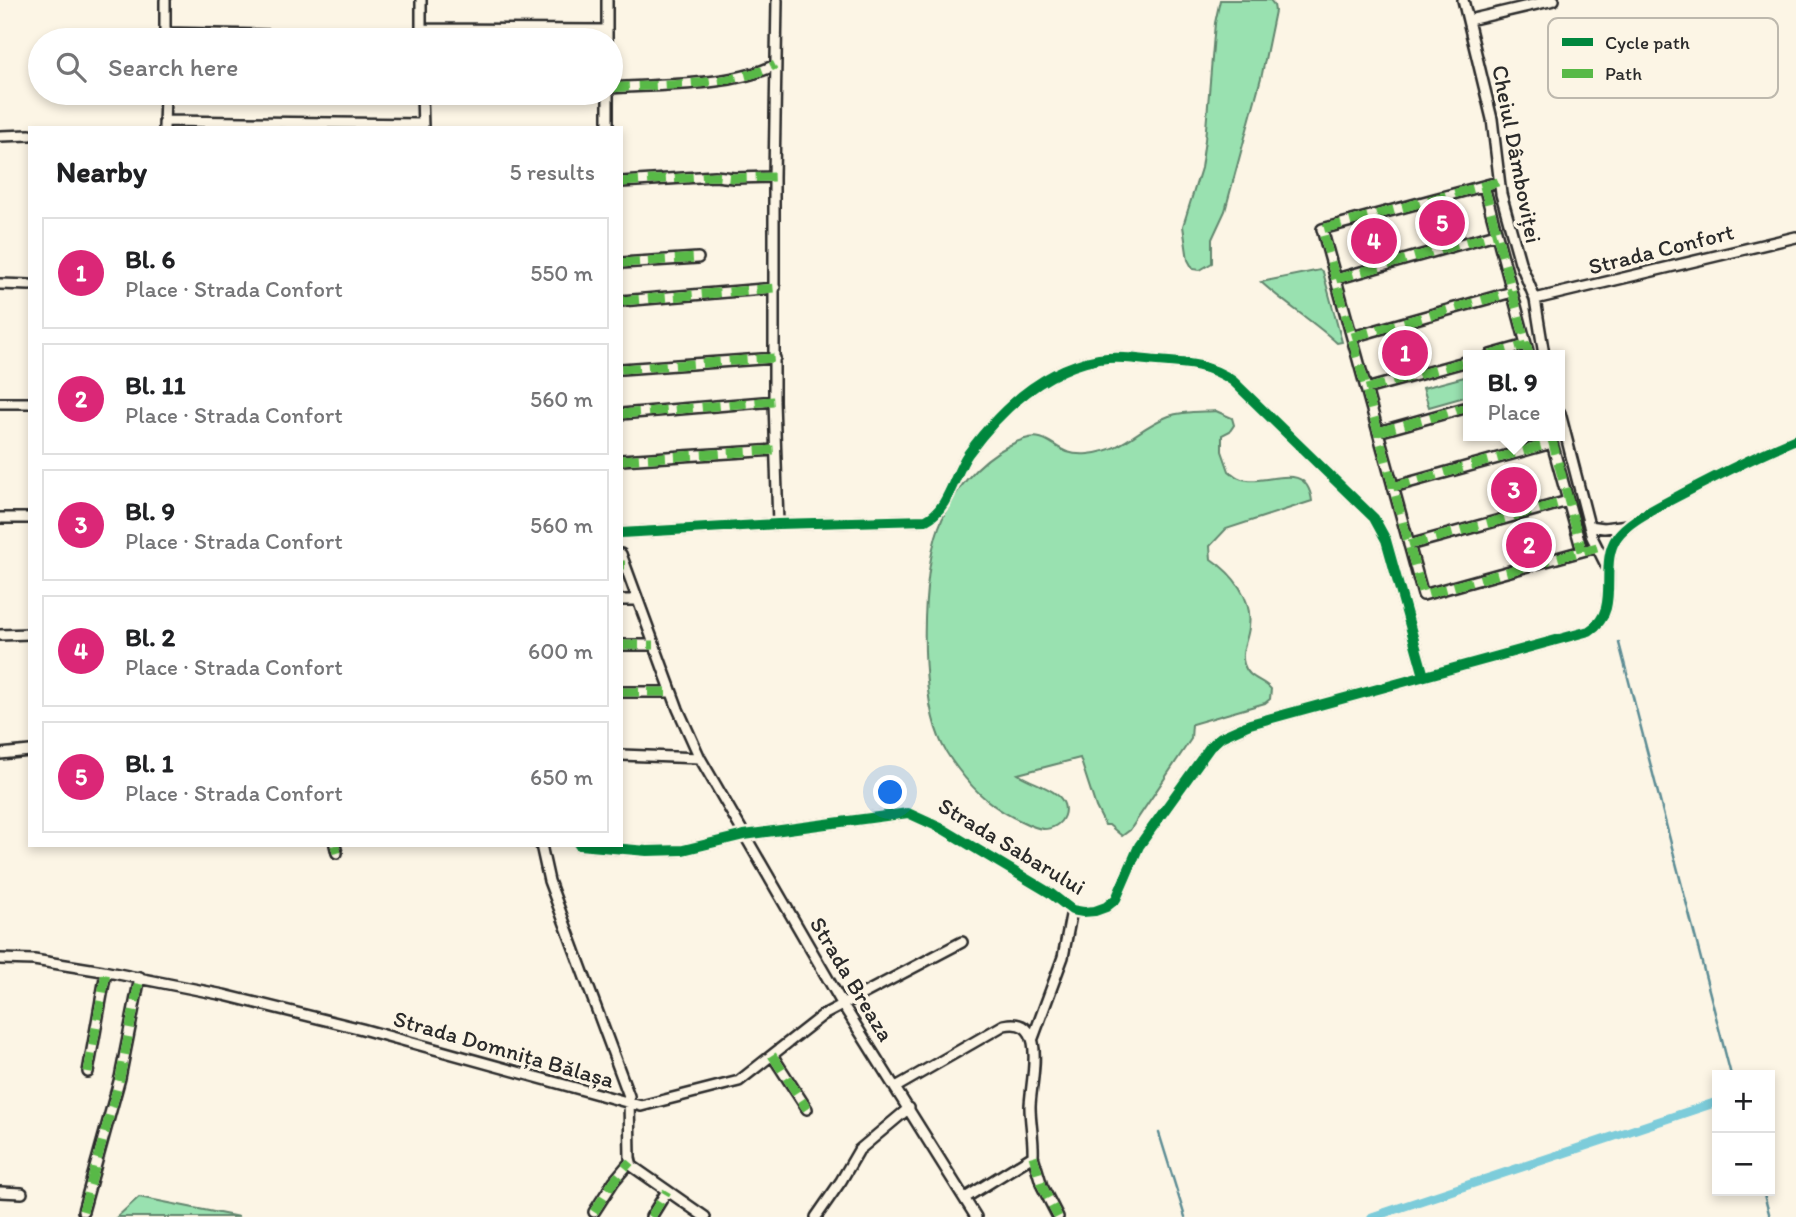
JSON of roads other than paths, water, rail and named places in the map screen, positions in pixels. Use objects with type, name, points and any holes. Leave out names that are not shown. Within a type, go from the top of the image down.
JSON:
[{"type":"street","points":[[165,0],[165,28]]},
{"type":"street","points":[[421,0],[421,28]]},
{"type":"street","points":[[607,0],[607,28]]},
{"type":"street","points":[[778,0],[774,177],[775,450],[778,524]]},
{"type":"street","name":"Cheiul Dâmboviței","points":[[1463,0],[1492,119],[1499,182],[1515,247],[1535,299],[1543,350]]},
{"type":"street","points":[[1469,20],[1553,0]]},
{"type":"street","points":[[623,87],[740,79],[775,65]]},
{"type":"street","points":[[164,105],[164,124],[423,126],[422,105]]},
{"type":"street","points":[[608,105],[608,126]]},
{"type":"street","points":[[0,136],[28,135]]},
{"type":"street","points":[[623,182],[715,176],[774,177]]},
{"type":"street","points":[[1499,182],[1322,229],[1423,595],[1597,547]]},
{"type":"street","points":[[1483,186],[1528,350]]},
{"type":"street","points":[[1336,279],[1496,234]]},
{"type":"street","name":"Strada Confort","points":[[1535,299],[1796,237]]},
{"type":"street","points":[[623,263],[698,258]]},
{"type":"street","points":[[0,284],[28,285]]},
{"type":"street","points":[[623,301],[775,288]]},
{"type":"street","points":[[1352,337],[1512,292]]},
{"type":"street","points":[[623,369],[775,358]]},
{"type":"street","points":[[623,533],[778,524],[926,520],[940,508],[964,460],[986,431],[1022,396],[1050,377],[1087,362],[1109,358],[1202,365],[1233,381],[1374,518],[1386,540],[1424,676]]},
{"type":"street","points":[[1366,389],[1463,362]]},
{"type":"street","points":[[623,414],[775,401]]},
{"type":"street","points":[[0,403],[28,403]]},
{"type":"street","points":[[1378,432],[1463,408]]},
{"type":"street","points":[[1565,436],[1592,537],[1609,572]]},
{"type":"street","points":[[1592,537],[1615,540],[1630,525],[1700,484],[1796,439]]},
{"type":"street","points":[[1393,487],[1544,441]]},
{"type":"street","points":[[1552,441],[1582,551]]},
{"type":"street","points":[[623,460],[775,450]]},
{"type":"street","points":[[1409,545],[1568,501]]},
{"type":"street","points":[[0,518],[28,518]]},
{"type":"street","points":[[1589,526],[1604,528],[1630,525]]},
{"type":"street","name":"Strada Sabarului","points":[[610,847],[671,851],[704,847],[744,835],[908,813],[943,829],[1050,893],[1072,910],[1083,912],[1100,909],[1116,899],[1139,846],[1201,757],[1221,737],[1250,724],[1589,631],[1598,625],[1605,613],[1611,551],[1615,540]]},
{"type":"street","name":"Strada Breaza","points":[[623,565],[671,692],[700,758],[844,1005],[976,1217]]},
{"type":"street","points":[[623,600],[637,600]]},
{"type":"street","points":[[0,635],[28,634]]},
{"type":"street","points":[[623,645],[654,645]]},
{"type":"street","points":[[623,692],[671,692]]},
{"type":"street","points":[[1,754],[28,751]]},
{"type":"street","points":[[1,754],[28,759]]},
{"type":"street","points":[[623,755],[700,758]]},
{"type":"street","points":[[541,847],[549,881],[631,1104],[630,1162],[634,1169],[705,1217]]},
{"type":"street","name":"Strada Sabarului","points":[[1058,1217],[1042,1186],[1033,1156],[1030,1104],[1035,1051],[1033,1038],[1065,948],[1072,910]]},
{"type":"street","name":"Strada Domnița Bălașa","points":[[0,959],[34,961],[140,977],[224,995],[362,1029],[631,1104],[648,1105],[731,1084],[748,1075],[819,1017],[962,942]]},
{"type":"street","points":[[88,1072],[106,972]]},
{"type":"street","points":[[83,1211],[128,1046],[140,977]]},
{"type":"street","points":[[897,1087],[1004,1025],[1017,1024],[1033,1038]]},
{"type":"street","points":[[772,1055],[807,1109]]},
{"type":"street","points":[[816,1217],[859,1150],[909,1108]]},
{"type":"street","points":[[965,1198],[1033,1156]]},
{"type":"street","points":[[594,1212],[630,1162]]},
{"type":"street","points":[[651,1217],[667,1191]]},
{"type":"street","points":[[0,1192],[22,1193]]},
{"type":"waterway","points":[[1619,643],[1730,1070]]},
{"type":"waterway","points":[[1372,1217],[1712,1104]]},
{"type":"waterway","points":[[1159,1133],[1185,1217]]},
{"type":"waterway","points":[[1764,1196],[1770,1217]]},
{"type":"place","name":"Bl. 1","points":[[1442,223]]},
{"type":"place","name":"Bl. 2","points":[[1374,241]]},
{"type":"place","name":"Bl. 6","points":[[1405,353]]},
{"type":"place","name":"Bl. 9","points":[[1514,490]]},
{"type":"place","name":"Bl. 11","points":[[1529,545]]}]
